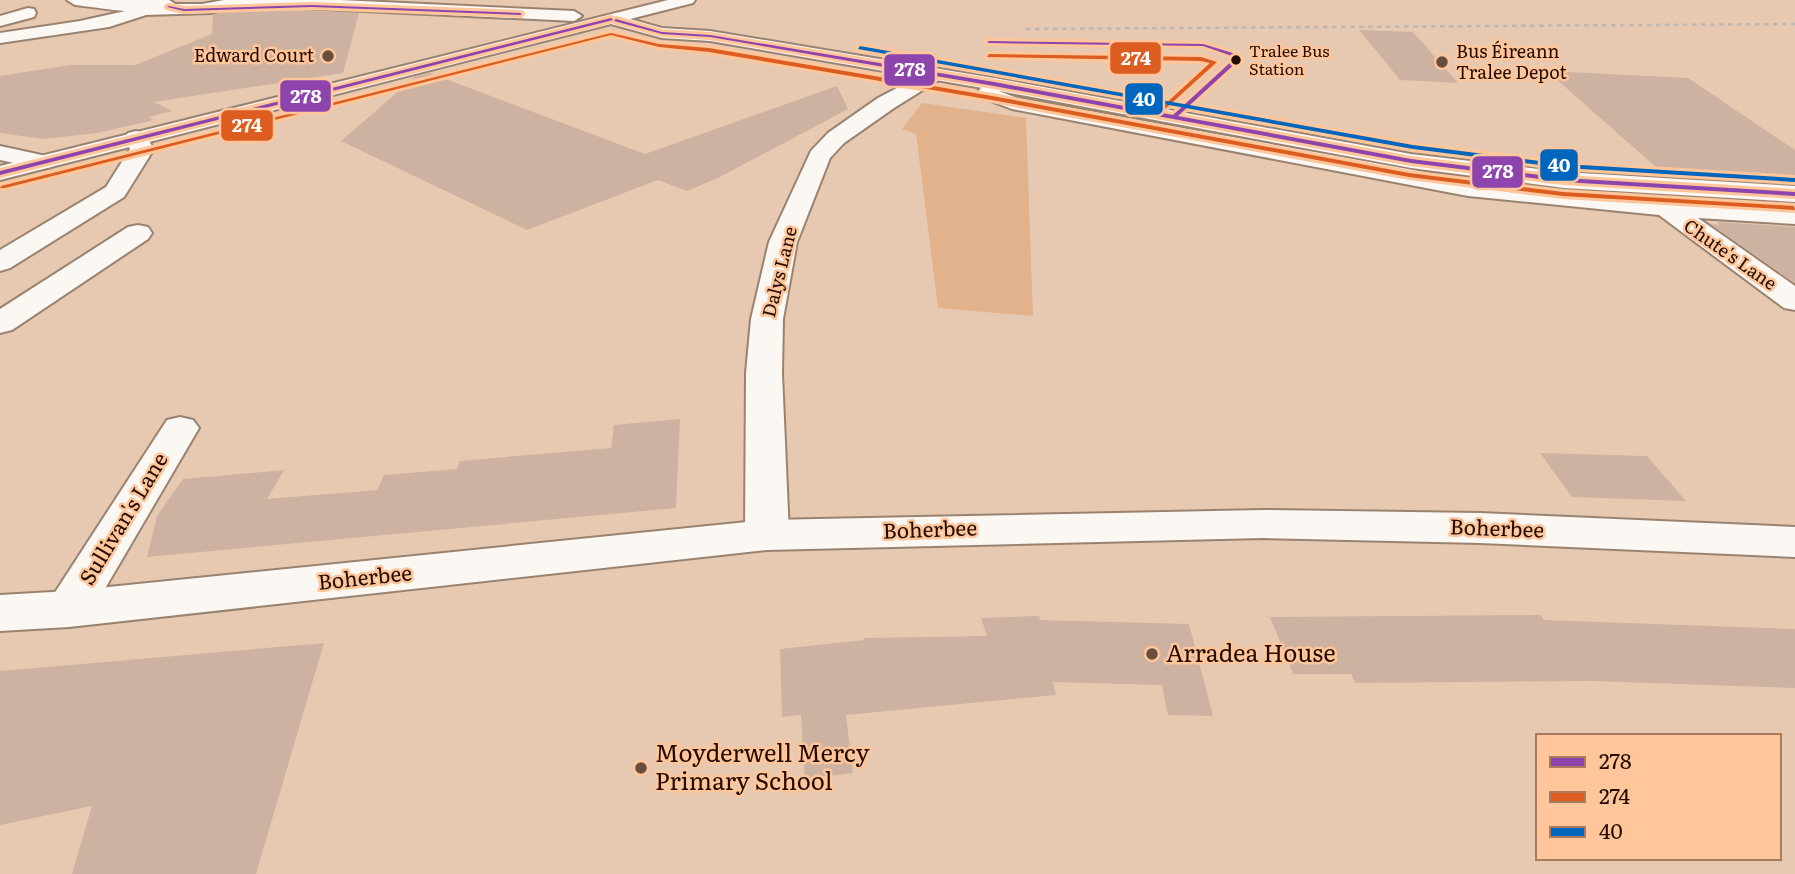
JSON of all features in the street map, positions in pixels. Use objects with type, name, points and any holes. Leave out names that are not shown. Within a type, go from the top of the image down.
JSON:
[{"type":"main road","points":[[75,0],[144,7],[312,6]]},
{"type":"main road","points":[[220,7],[238,0],[614,20],[651,31],[680,36],[709,36],[994,84],[1423,163],[1564,180],[1795,194]]},
{"type":"main road","points":[[0,173],[687,0]]},
{"type":"main road","points":[[0,38],[85,25],[176,6]]},
{"type":"main road","points":[[0,21],[28,13]]},
{"type":"main road","points":[[519,14],[533,26],[532,34],[525,41]]},
{"type":"main road","name":"Dalys Lane","points":[[767,535],[764,373],[767,319],[783,242],[819,156],[836,138],[934,74]]},
{"type":"main road","points":[[994,84],[988,93],[1012,103],[1349,168],[1468,188],[1666,208],[1795,216]]},
{"type":"main road","points":[[0,262],[115,192],[142,149],[136,138]]},
{"type":"main road","points":[[0,153],[42,162]]},
{"type":"main road","name":"Chute's Lane","points":[[1666,208],[1795,301]]},
{"type":"main road","points":[[0,323],[138,233]]},
{"type":"main road","name":"Sullivan's Lane","points":[[69,609],[180,428]]},
{"type":"main road","name":"Boherbee","points":[[0,614],[767,535],[1263,524],[1480,528],[1795,542]]},
{"type":"shaded area","points":[[922,103],[1026,118],[1033,316],[938,308],[916,134],[902,129]]},
{"type":"building","points":[[240,8],[359,13],[343,73],[154,102],[172,111],[149,117],[154,120],[97,133],[44,139],[0,133],[0,76],[70,65],[135,65],[212,34],[213,15]]},
{"type":"building","points":[[1359,30],[1413,32],[1458,83],[1400,80]]},
{"type":"building","points":[[1547,71],[1688,78],[1795,150],[1795,183],[1665,175]]},
{"type":"building","points":[[430,73],[645,154],[837,86],[848,109],[718,178],[687,191],[658,180],[527,230],[341,141],[416,76]]},
{"type":"building","points":[[1717,222],[1795,227],[1795,283],[1711,224],[1720,225]]},
{"type":"building","points":[[680,419],[676,508],[147,557],[157,516],[183,479],[284,470],[267,499],[377,490],[384,475],[457,469],[460,461],[611,448],[614,425]]},
{"type":"building","points":[[1540,453],[1647,456],[1686,501],[1572,497]]},
{"type":"building","points":[[1541,615],[1544,620],[1795,629],[1795,688],[1593,681],[1355,683],[1351,674],[1293,674],[1270,617]]},
{"type":"building","points":[[1039,616],[1040,620],[1189,624],[1213,716],[1168,715],[1162,685],[1053,682],[1056,695],[846,715],[853,773],[805,779],[801,715],[782,717],[780,649],[864,638],[987,636],[981,618]]},
{"type":"building","points":[[324,643],[256,874],[72,874],[92,806],[0,825],[0,671]]},
{"type":"railway","points":[[1026,29],[1795,24]]},
{"type":"transit line","name":"278","points":[[169,7],[184,10],[312,6],[520,14]]},
{"type":"transit line","name":"278","points":[[0,173],[611,19]]},
{"type":"transit line","name":"278","points":[[616,20],[662,33],[710,36],[994,84],[1411,161],[1564,180],[1795,194]]},
{"type":"transit line","name":"274","points":[[3,187],[611,34],[659,46],[709,50],[992,98],[1409,175],[1563,194],[1794,208]]},
{"type":"transit line","name":"278","points":[[989,42],[1203,45],[1234,55],[1236,60],[1173,118]]},
{"type":"transit line","name":"40","points":[[860,48],[1413,147],[1565,166],[1795,180]]},
{"type":"transit line","name":"274","points":[[989,56],[1201,59],[1214,62],[1164,108]]},
{"type":"place","name":"Edward Court","points":[[328,56]]},
{"type":"place","name":"Tralee Bus Station","points":[[1236,60]]},
{"type":"place","name":"Bus Éireann Tralee Depot","points":[[1442,62]]},
{"type":"place","name":"Arradea House","points":[[1152,654]]},
{"type":"place","name":"Moyderwell Mercy Primary School","points":[[641,768]]}]
